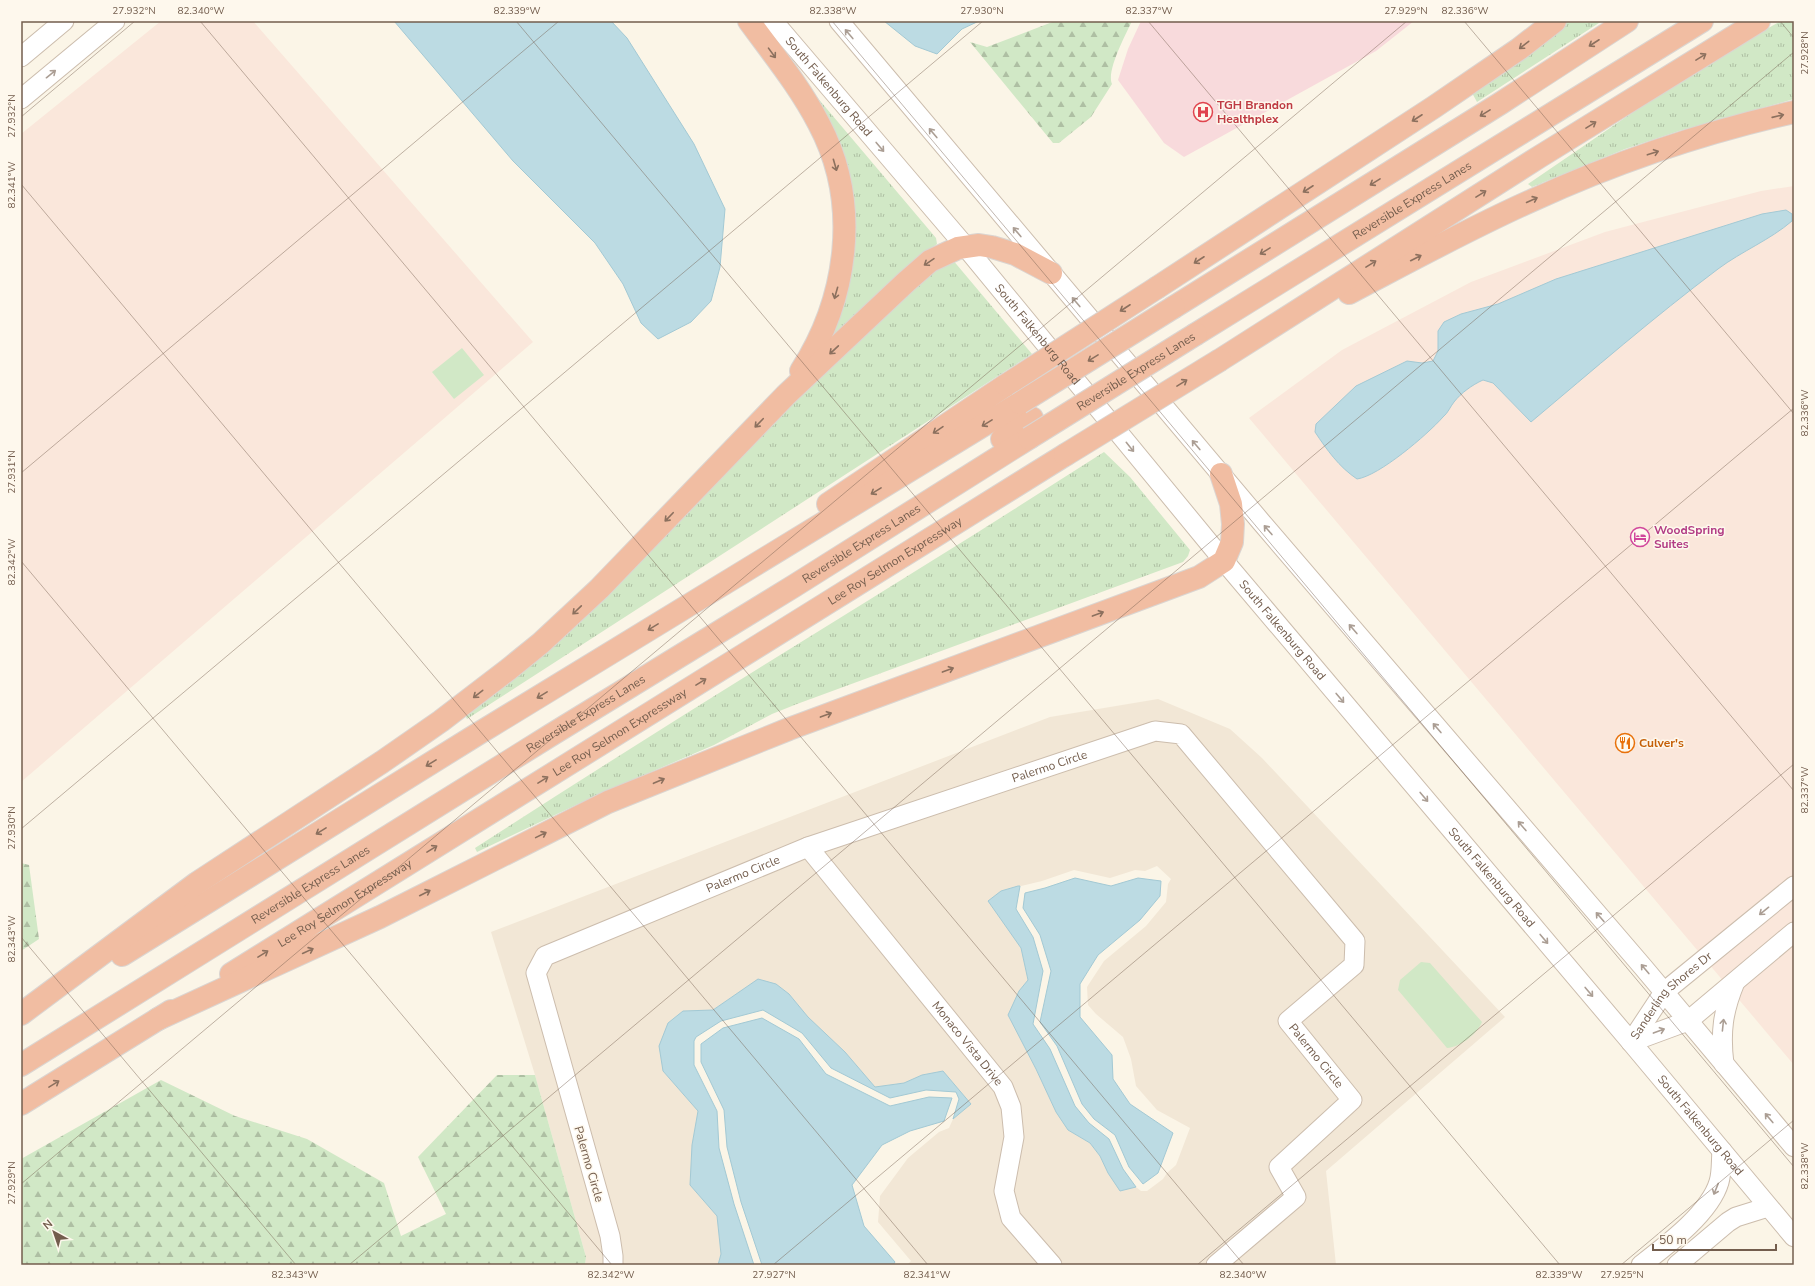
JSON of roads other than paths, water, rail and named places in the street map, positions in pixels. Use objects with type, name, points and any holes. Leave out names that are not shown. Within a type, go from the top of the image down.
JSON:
[{"type":"highway","points":[[749,21],[798,88],[820,124],[838,174],[845,219],[845,238],[842,263],[837,290],[829,315],[818,342],[786,395]]},
{"type":"highway","points":[[687,607],[833,501],[1006,385],[1470,83],[1519,50],[1555,21]]},
{"type":"highway","points":[[1186,322],[1494,107],[1627,21]]},
{"type":"highway","points":[[21,1018],[481,732],[687,607],[1027,420],[1674,21]]},
{"type":"highway","name":"Reversible Express Lanes","points":[[21,1065],[843,555],[1027,420],[1186,322],[1702,21]]},
{"type":"highway","points":[[1220,360],[1539,157],[1759,21]]},
{"type":"highway","points":[[1220,360],[1485,222],[1533,199],[1588,176],[1689,141],[1763,119],[1794,112]]},
{"type":"highway","points":[[21,1014],[197,883],[388,758],[475,697],[541,643],[599,589],[786,395],[923,266],[944,253],[964,246],[985,246],[1004,250],[1027,259],[1051,273]]},
{"type":"highway","name":"Lee Roy Selmon Expressway","points":[[21,1104],[1220,360]]},
{"type":"highway","points":[[158,1019],[380,917],[608,802],[790,729],[1185,583],[1212,570],[1224,561],[1232,542],[1233,524],[1231,504],[1221,474]]},
{"type":"street","points":[[21,57],[64,21]]},
{"type":"street","points":[[21,99],[115,21]]},
{"type":"street","name":"South Falkenburg Road","points":[[774,21],[964,246],[1224,561],[1794,1237]]},
{"type":"street","points":[[838,21],[1221,474],[1664,992],[1794,1148]]},
{"type":"street","name":"Palermo Circle","points":[[612,1265],[613,1256],[610,1236],[536,972],[545,956],[808,847],[1155,731],[1181,734],[1355,941],[1354,965],[1288,1021],[1352,1100],[1279,1167],[1296,1197],[1216,1265]]},
{"type":"street","name":"Monaco Vista Drive","points":[[808,847],[1003,1087],[1011,1107],[1014,1137],[1004,1191],[1011,1218],[1052,1265]]},
{"type":"street","name":"Sanderling Shores Dr","points":[[1631,1042],[1664,992],[1794,886]]},
{"type":"street","name":"Sanderling Shores Dr","points":[[1631,1042],[1688,1021],[1794,932]]},
{"type":"street","points":[[1724,1064],[1722,1027],[1726,1006],[1736,980]]},
{"type":"street","points":[[1641,1265],[1700,1213],[1712,1199],[1720,1180],[1722,1151]]},
{"type":"street","points":[[1677,1265],[1728,1222],[1741,1215],[1768,1207]]},
{"type":"water","points":[[394,21],[611,21],[627,38],[694,144],[725,209],[720,267],[711,301],[691,322],[658,339],[641,323],[623,284],[595,243],[513,161]]},
{"type":"water","points":[[884,21],[979,21],[962,29],[937,54],[915,46]]},
{"type":"water","points":[[1786,210],[1792,214],[1792,221],[1775,234],[1718,269],[1694,287],[1531,422],[1493,383],[1483,380],[1460,395],[1436,425],[1415,444],[1377,471],[1357,479],[1339,464],[1315,432],[1316,424],[1356,386],[1407,361],[1422,363],[1433,361],[1438,351],[1438,331],[1444,322],[1461,314],[1498,304],[1556,279],[1762,214]]},
{"type":"water","points":[[1075,878],[1111,886],[1138,878],[1161,881],[1160,896],[1140,920],[1098,955],[1080,984],[1080,1017],[1112,1055],[1113,1079],[1130,1104],[1173,1133],[1158,1173],[1143,1184],[1129,1167],[1115,1135],[1094,1119],[1082,1104],[1057,1046],[1040,1022],[1051,971],[1040,935],[1023,908],[1025,893]]},
{"type":"water","points":[[1020,886],[1016,909],[1033,937],[1043,971],[1033,1024],[1050,1049],[1075,1106],[1089,1123],[1109,1139],[1123,1169],[1136,1187],[1120,1191],[1108,1173],[1100,1156],[1090,1143],[1068,1130],[1056,1112],[1008,1015],[1019,991],[1028,980],[1021,948],[988,901],[1001,891]]},
{"type":"water","points":[[758,979],[776,984],[789,994],[808,1017],[845,1052],[875,1087],[904,1083],[922,1075],[943,1071],[971,1104],[953,1119],[959,1099],[956,1092],[926,1090],[890,1098],[831,1068],[802,1033],[763,1010],[721,1021],[696,1037],[694,1041],[694,1065],[717,1111],[719,1148],[734,1204],[754,1265],[718,1265],[721,1254],[717,1216],[690,1185],[692,1145],[698,1111],[663,1071],[659,1046],[668,1023],[683,1011],[713,1010]]},
{"type":"water","points":[[762,1018],[799,1039],[826,1074],[890,1106],[929,1097],[952,1098],[944,1121],[910,1131],[882,1145],[852,1185],[864,1226],[895,1262],[893,1265],[762,1265],[741,1202],[727,1147],[724,1110],[701,1062],[701,1044],[723,1028]]},
{"type":"place","name":"TGH Brandon Healthplex","points":[[1203,112]]},
{"type":"place","name":"WoodSpring Suites","points":[[1640,537]]},
{"type":"place","name":"Culver's","points":[[1625,743]]}]
